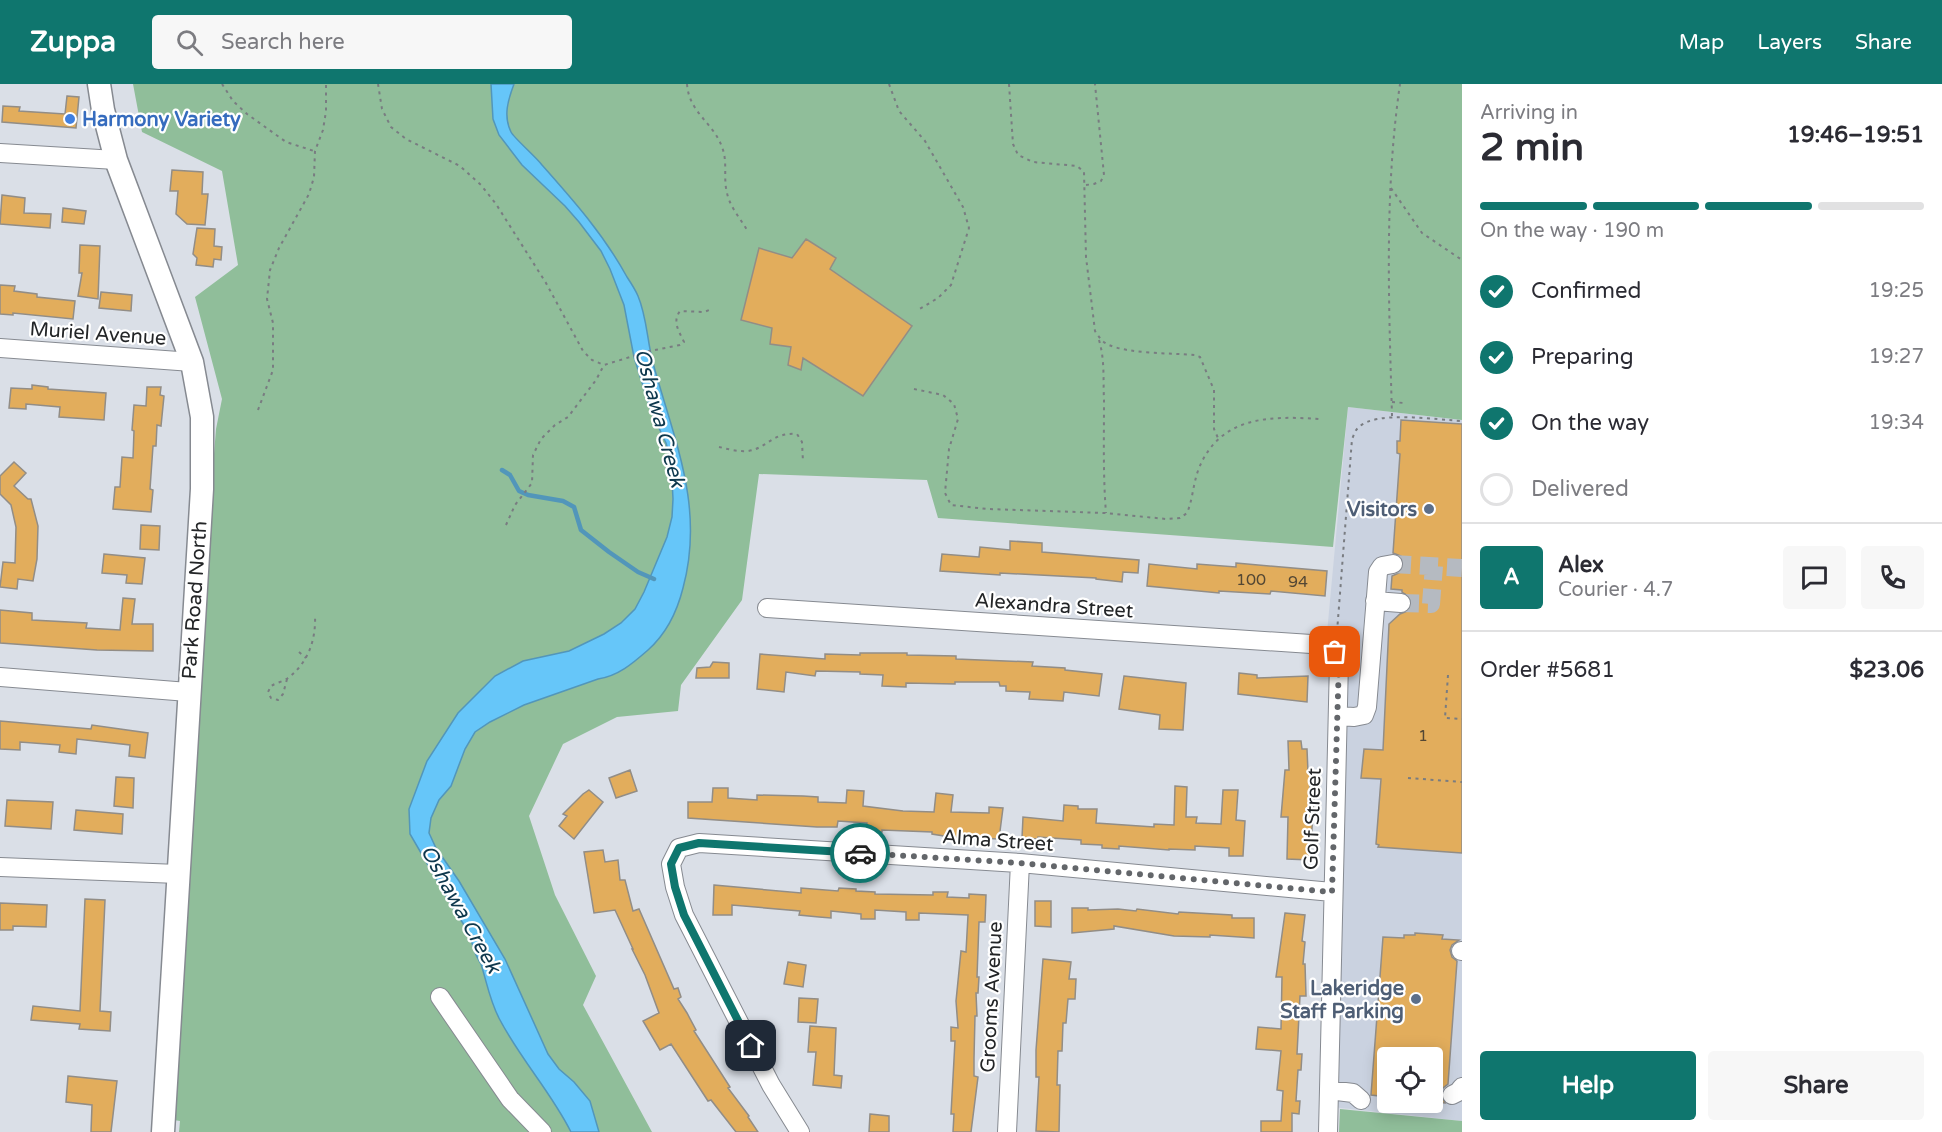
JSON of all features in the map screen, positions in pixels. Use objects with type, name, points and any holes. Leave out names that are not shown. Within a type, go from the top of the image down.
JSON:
[{"type":"main road","name":"Park Road North","points":[[99,84],[116,160],[192,362],[202,417],[202,489],[163,1132]]},
{"type":"street","points":[[0,153],[116,160]]},
{"type":"street","name":"Muriel Avenue","points":[[0,348],[192,362]]},
{"type":"street","points":[[1338,716],[1364,715],[1367,707],[1378,572],[1382,566],[1393,564]]},
{"type":"street","points":[[1376,601],[1401,603]]},
{"type":"street","name":"Alexandra Street","points":[[767,608],[1326,645],[1335,652]]},
{"type":"street","name":"Golf Street","points":[[1328,1132],[1339,661],[1335,652]]},
{"type":"street","points":[[0,677],[188,692]]},
{"type":"street","name":"Alma Street","points":[[800,1132],[771,1085],[684,915],[675,887],[671,864],[679,848],[699,843],[1020,863],[1332,892]]},
{"type":"street","name":"Grooms Avenue","points":[[1007,1132],[1020,863]]},
{"type":"street","points":[[0,867],[178,874]]},
{"type":"street","points":[[440,997],[510,1099],[542,1132]]},
{"type":"street","points":[[1329,1090],[1353,1093],[1361,1100]]},
{"type":"path","points":[[222,84],[233,101],[286,142],[315,151]]},
{"type":"path","points":[[258,410],[273,369],[273,323],[267,299],[270,270],[279,248],[309,194],[314,177],[315,151],[323,130],[326,111],[326,84]]},
{"type":"path","points":[[378,84],[382,109],[391,127],[406,139],[460,166],[481,185],[496,204],[546,283],[583,351],[592,360],[604,365]]},
{"type":"path","points":[[687,84],[691,103],[712,130],[723,149],[727,195],[747,230]]},
{"type":"path","points":[[889,84],[899,111],[925,141],[963,207],[969,228],[951,285],[938,298],[918,310]]},
{"type":"path","points":[[1009,84],[1013,144],[1018,155],[1033,162],[1077,166],[1084,172],[1086,257],[1095,332],[1103,353],[1105,438],[1103,463],[1106,513]]},
{"type":"path","points":[[1084,185],[1101,181],[1104,175],[1095,84]]},
{"type":"path","points":[[1392,416],[1389,308],[1391,166],[1400,84]]},
{"type":"path","points":[[1391,188],[1422,233],[1462,260]]},
{"type":"path","points":[[506,525],[532,483],[532,455],[541,439],[555,424],[568,417],[596,380],[604,365],[614,360],[680,345],[684,342],[676,325],[676,317],[680,311],[704,312],[712,309]]},
{"type":"path","points":[[1098,336],[1109,345],[1200,357],[1214,390],[1214,429],[1218,438]]},
{"type":"path","points":[[914,389],[943,395],[954,404],[958,419],[949,448],[945,483],[945,493],[951,505],[987,509],[1180,518],[1187,513],[1197,471],[1204,455],[1218,438],[1238,426],[1271,418],[1320,419]]},
{"type":"path","points":[[1392,402],[1404,403]]},
{"type":"path","points":[[1335,652],[1352,439],[1360,425],[1392,416],[1462,421]]},
{"type":"path","points":[[719,447],[747,451],[785,433],[797,434],[802,442],[803,462]]},
{"type":"path","points":[[287,679],[283,694],[278,700],[271,698],[268,692],[271,686],[287,679],[311,649],[315,633],[315,615]]},
{"type":"path","points":[[298,652],[306,658]]},
{"type":"path","points":[[1448,675],[1445,718],[1462,719]]},
{"type":"path","points":[[1407,778],[1462,782]]},
{"type":"shaded area","points":[[1348,407],[1462,420],[1462,1121],[1388,1113],[1443,1113],[1443,1047],[1377,1047],[1377,1112],[1332,1107],[1348,662],[1327,633]]},
{"type":"green space","points":[[133,84],[1462,84],[1462,420],[1348,407],[1333,547],[938,518],[927,480],[759,474],[742,600],[681,685],[678,711],[617,717],[563,744],[529,816],[555,895],[596,976],[583,1005],[652,1132],[179,1132],[180,1121],[161,1118],[216,429],[222,399],[195,297],[238,265],[222,171],[142,132]]},
{"type":"green space","points":[[1340,1109],[1462,1121],[1462,1132],[1339,1132]]},
{"type":"water","name":"Oshawa Creek","points":[[491,84],[514,84],[507,114],[511,132],[588,219],[609,247],[637,293],[653,363],[678,447],[689,502],[691,530],[689,558],[683,588],[678,606],[660,637],[630,665],[618,672],[524,705],[475,732],[465,749],[451,786],[439,800],[431,818],[429,833],[436,848],[459,881],[505,959],[548,1054],[590,1101],[599,1132],[571,1132],[508,1035],[491,999],[481,964],[466,928],[410,834],[409,809],[427,761],[458,713],[495,676],[523,661],[569,651],[621,623],[635,609],[644,592],[667,537],[672,517],[671,461],[666,443],[651,411],[634,357],[624,305],[610,269],[601,251],[579,222],[522,165],[499,135],[493,119]]},
{"type":"building","points":[[67,96],[79,97],[76,128],[2,122],[3,106],[20,107],[19,111],[65,114]]},
{"type":"building","points":[[172,170],[203,172],[202,194],[208,194],[205,225],[187,224],[176,214],[178,191],[170,191]]},
{"type":"building","points":[[2,195],[25,198],[24,213],[51,214],[50,228],[0,224]]},
{"type":"building","points":[[63,208],[86,211],[84,224],[62,222]]},
{"type":"building","points":[[197,228],[215,229],[214,246],[222,247],[221,260],[214,259],[213,267],[196,265],[197,258],[193,254]]},
{"type":"building","points":[[806,239],[836,258],[830,269],[912,326],[863,396],[803,358],[801,370],[788,365],[791,347],[770,344],[772,328],[741,320],[759,248],[792,258]]},
{"type":"building","points":[[80,245],[100,246],[98,299],[78,296],[82,273],[79,273]]},
{"type":"building","points":[[0,285],[15,286],[14,291],[37,294],[37,297],[75,301],[73,319],[13,313],[13,315],[0,314]]},
{"type":"building","points":[[101,292],[132,295],[131,311],[99,308]]},
{"type":"building","points":[[32,385],[48,387],[48,389],[106,393],[104,420],[59,417],[60,407],[26,404],[26,409],[9,408],[11,388],[32,389]]},
{"type":"building","points":[[147,387],[161,387],[160,395],[164,396],[161,426],[157,425],[156,446],[153,446],[151,512],[113,509],[115,487],[120,487],[122,457],[133,458],[134,405],[146,406]]},
{"type":"building","points":[[1401,420],[1462,424],[1462,853],[1378,847],[1379,845],[1376,844],[1381,779],[1361,778],[1364,749],[1383,750],[1389,624],[1400,614],[1410,610],[1412,604],[1411,598],[1402,590],[1391,589],[1392,576],[1401,572],[1404,563],[1401,556],[1393,553],[1400,454],[1397,453],[1397,441],[1400,441]]},
{"type":"building","points":[[14,462],[26,473],[14,486],[28,499],[31,499],[38,526],[37,559],[33,581],[18,579],[17,589],[0,587],[3,562],[15,563],[16,527],[11,505],[0,494],[0,476]]},
{"type":"building","points":[[141,525],[160,526],[159,550],[140,549]]},
{"type":"building","points":[[1010,541],[1042,543],[1042,552],[1139,560],[1138,573],[1123,572],[1122,582],[1096,578],[940,571],[942,554],[979,557],[980,547],[1010,550]]},
{"type":"building","points":[[104,554],[145,558],[142,584],[126,583],[127,575],[102,573]]},
{"type":"building","points":[[1236,563],[1327,571],[1325,596],[1271,591],[1270,594],[1219,591],[1219,593],[1147,586],[1149,564],[1197,569],[1197,564],[1236,567]]},
{"type":"building","points":[[123,598],[135,599],[132,624],[153,624],[153,651],[97,650],[0,643],[0,610],[32,613],[32,620],[87,623],[86,628],[120,630]]},
{"type":"building","points":[[860,653],[907,653],[907,655],[956,656],[956,659],[1033,662],[1032,666],[1102,674],[1099,696],[1064,692],[1063,701],[1029,699],[1030,692],[1006,691],[1006,686],[1000,686],[999,682],[906,683],[906,687],[882,686],[883,675],[860,674],[860,672],[816,671],[815,676],[786,672],[784,692],[757,689],[760,654],[825,659],[825,654],[860,655]]},
{"type":"building","points":[[713,662],[729,663],[729,678],[696,678],[697,668],[710,667]]},
{"type":"building","points":[[1239,673],[1257,675],[1257,678],[1308,676],[1307,702],[1238,694]]},
{"type":"building","points":[[1124,676],[1186,683],[1183,730],[1159,729],[1160,715],[1119,709]]},
{"type":"building","points":[[0,721],[91,729],[92,725],[148,733],[145,758],[129,756],[130,745],[77,739],[76,754],[59,752],[60,745],[20,742],[20,750],[0,749]]},
{"type":"building","points":[[1288,741],[1301,741],[1302,749],[1307,749],[1308,772],[1311,772],[1309,797],[1314,797],[1310,860],[1287,859],[1288,817],[1281,817],[1285,770],[1289,770]]},
{"type":"building","points":[[630,770],[637,791],[616,798],[609,778]]},
{"type":"building","points":[[116,777],[134,778],[133,808],[114,806]]},
{"type":"building","points":[[1175,786],[1187,787],[1186,817],[1197,817],[1196,823],[1221,824],[1223,790],[1238,790],[1236,820],[1245,821],[1243,856],[1229,856],[1229,848],[1195,846],[1195,850],[1169,850],[1119,846],[1119,849],[1081,844],[1081,840],[1022,838],[1023,817],[1063,821],[1064,805],[1078,806],[1078,809],[1097,809],[1096,823],[1154,827],[1154,824],[1174,825]]},
{"type":"building","points":[[713,788],[728,788],[728,798],[757,800],[757,795],[803,796],[818,797],[818,802],[846,803],[847,790],[864,791],[863,806],[934,812],[936,793],[953,795],[951,812],[989,813],[989,807],[1003,808],[999,839],[950,837],[932,834],[932,832],[866,831],[867,823],[838,821],[837,827],[817,827],[688,818],[688,802],[712,802]]},
{"type":"building","points":[[589,790],[603,802],[574,839],[559,826],[567,816],[563,814]]},
{"type":"building","points":[[7,800],[53,802],[51,829],[5,826]]},
{"type":"building","points":[[76,810],[123,814],[122,834],[74,830]]},
{"type":"building","points":[[603,850],[605,862],[618,860],[620,880],[625,880],[633,911],[639,909],[674,989],[678,988],[681,997],[678,999],[696,1030],[694,1031],[758,1132],[736,1132],[711,1100],[708,1101],[671,1044],[660,1050],[643,1021],[659,1013],[645,975],[615,910],[594,913],[584,852]]},
{"type":"building","points":[[714,885],[801,893],[801,888],[838,891],[839,888],[875,892],[875,894],[933,895],[933,892],[948,892],[947,897],[969,898],[969,894],[986,895],[985,922],[979,922],[977,977],[979,977],[978,993],[976,993],[974,1058],[974,1076],[978,1077],[971,1132],[953,1132],[954,1114],[951,1114],[955,1041],[951,1041],[951,1027],[958,1028],[956,1001],[961,951],[966,952],[968,915],[919,913],[919,920],[906,920],[906,912],[875,910],[875,919],[861,919],[861,914],[831,911],[831,918],[799,915],[800,911],[732,905],[732,915],[713,915]]},
{"type":"building","points":[[85,899],[105,900],[100,1011],[111,1012],[110,1031],[79,1029],[80,1024],[31,1020],[33,1006],[80,1011]]},
{"type":"building","points":[[1035,901],[1051,901],[1051,927],[1035,926]]},
{"type":"building","points":[[0,903],[47,905],[46,927],[13,926],[13,930],[0,930]]},
{"type":"building","points":[[1072,908],[1136,911],[1137,909],[1178,914],[1179,912],[1254,918],[1254,938],[1210,935],[1210,937],[1174,936],[1114,926],[1114,929],[1072,933]]},
{"type":"building","points":[[1285,913],[1305,915],[1302,941],[1305,942],[1303,964],[1305,964],[1306,996],[1300,996],[1297,1054],[1302,1054],[1301,1070],[1298,1070],[1296,1101],[1300,1101],[1299,1114],[1292,1113],[1292,1132],[1261,1132],[1261,1121],[1281,1121],[1283,1091],[1277,1090],[1281,1051],[1256,1049],[1258,1027],[1281,1029],[1282,977],[1276,977]]},
{"type":"building","name":"Lakeridge Staff Parking","points":[[1415,933],[1443,935],[1442,939],[1459,940],[1452,945],[1450,950],[1452,957],[1457,961],[1448,1084],[1443,1088],[1443,1047],[1377,1047],[1377,1096],[1371,1095],[1383,937],[1404,938],[1404,935],[1415,935]]},
{"type":"building","points":[[1043,959],[1071,962],[1069,979],[1076,979],[1075,999],[1068,999],[1066,1023],[1063,1023],[1062,1051],[1058,1051],[1059,1132],[1036,1131],[1039,1077],[1036,1077],[1036,1050]]},
{"type":"building","points":[[788,962],[806,965],[803,987],[784,984]]},
{"type":"building","points":[[799,998],[818,999],[816,1023],[798,1022]]},
{"type":"building","points":[[810,1026],[836,1028],[834,1075],[842,1076],[841,1088],[813,1085],[816,1052],[808,1052]]},
{"type":"building","points":[[68,1076],[117,1081],[111,1132],[91,1132],[92,1105],[66,1102]]},
{"type":"building","points":[[870,1114],[889,1116],[889,1132],[869,1132]]},
{"type":"waterway","points":[[502,470],[510,475],[519,491],[528,495],[563,501],[574,507],[581,530],[638,572],[654,579]]},
{"type":"tunnel","points":[[1393,564],[1462,568]]},
{"type":"tunnel","points":[[1401,603],[1431,604],[1434,566]]},
{"type":"way so far","points":[[860,853],[1020,863],[1332,892],[1339,661],[1335,652]]},
{"type":"place","name":"Harmony Variety","points":[[70,119]]},
{"type":"place","name":"Visitors","points":[[1429,509]]},
{"type":"place","name":"Lakeridge Staff Parking","points":[[1416,999]]},
{"type":"route","points":[[751,1046],[684,915],[675,887],[671,864],[679,848],[699,843],[860,853]]}]
